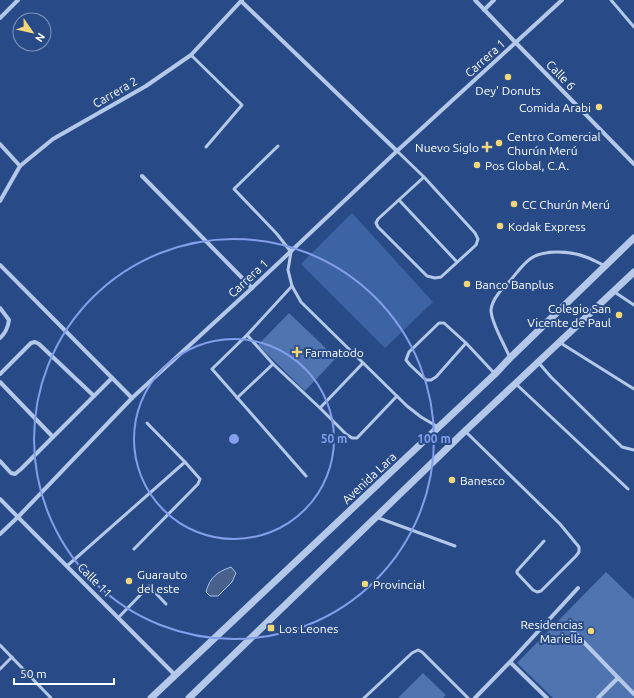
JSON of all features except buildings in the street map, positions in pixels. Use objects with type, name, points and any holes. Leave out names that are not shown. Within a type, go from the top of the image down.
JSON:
[{"type":"street","points":[[0,18],[18,0]]},
{"type":"street","points":[[241,0],[397,151]]},
{"type":"street","name":"Carrera 2","points":[[0,201],[20,166],[53,139],[146,86],[191,55],[241,0]]},
{"type":"street","name":"Calle 6","points":[[476,0],[634,164]]},
{"type":"street","points":[[484,10],[494,0]]},
{"type":"street","name":"Carrera 1","points":[[0,534],[132,398],[291,252],[397,151],[562,0]]},
{"type":"street","points":[[0,144],[20,166]]},
{"type":"street","points":[[142,176],[252,288]]},
{"type":"street","name":"Avenida Lara","points":[[151,698],[495,374],[634,238]]},
{"type":"street","points":[[0,266],[132,398]]},
{"type":"street","points":[[189,698],[465,431],[634,272]]},
{"type":"street","points":[[0,308],[9,320],[8,327],[0,338]]},
{"type":"street","points":[[0,374],[31,343],[35,342],[39,344],[94,396]]},
{"type":"street","points":[[0,461],[11,473],[15,474],[112,378]]},
{"type":"street","points":[[0,382],[53,437]]},
{"type":"street","name":"Calle 11","points":[[0,499],[175,675]]},
{"type":"street","points":[[475,698],[578,588]]},
{"type":"street","points":[[570,627],[634,694]]},
{"type":"street","points":[[510,662],[547,698]]},
{"type":"street","points":[[598,698],[618,678]]},
{"type":"lane","points":[[611,0],[634,27]]},
{"type":"lane","points":[[191,55],[242,104],[206,148]]},
{"type":"lane","points":[[278,146],[234,189],[277,234],[291,252],[288,270],[292,286],[301,302],[397,396],[421,417],[438,427]]},
{"type":"lane","points":[[397,151],[424,178],[478,238],[476,245],[458,262],[441,277],[435,278],[427,276],[378,228],[376,223],[378,219],[424,178]]},
{"type":"lane","points":[[399,200],[458,262]]},
{"type":"lane","points":[[510,358],[492,318],[491,308],[502,289],[530,259],[544,253],[556,252],[586,256],[605,266]]},
{"type":"lane","points":[[292,286],[247,335],[212,369],[306,476]]},
{"type":"lane","points":[[613,291],[634,305]]},
{"type":"lane","points":[[466,343],[436,377],[431,380],[426,380],[406,360],[409,352],[438,324],[444,324],[466,343],[495,374]]},
{"type":"lane","points":[[247,335],[272,364],[352,438],[357,438],[397,396]]},
{"type":"lane","points":[[559,342],[634,389]]},
{"type":"lane","points":[[538,362],[622,447],[634,450]]},
{"type":"lane","points":[[320,408],[363,363]]},
{"type":"lane","points":[[237,398],[272,364]]},
{"type":"lane","points":[[516,384],[628,489]]},
{"type":"lane","points":[[134,549],[198,484],[200,479],[147,423]]},
{"type":"lane","points":[[465,431],[560,524],[579,547],[579,552],[576,556],[541,591],[537,592],[533,590],[517,573],[517,570],[544,541]]},
{"type":"lane","points":[[67,566],[185,462]]},
{"type":"lane","points":[[376,517],[455,546]]},
{"type":"lane","points":[[118,618],[149,586],[166,604]]},
{"type":"lane","points":[[0,645],[51,698]]},
{"type":"lane","points":[[364,698],[412,653],[418,650],[422,652],[468,698]]},
{"type":"lane","points":[[0,669],[12,658]]},
{"type":"shaded area","points":[[352,213],[433,302],[385,348],[301,264]]},
{"type":"shaded area","points":[[231,567],[236,573],[232,582],[218,596],[210,596],[206,592],[212,579],[218,573]]},
{"type":"place","name":"Dey' Donuts","points":[[508,77]]},
{"type":"place","name":"Comida Arabi","points":[[599,107]]},
{"type":"place","name":"Centro Comercial Churún Merú","points":[[499,143]]},
{"type":"place","name":"Nuevo Siglo","points":[[487,147]]},
{"type":"place","name":"Pos Global, C.A.","points":[[477,165]]},
{"type":"place","name":"CC Churún Merú","points":[[514,204]]},
{"type":"place","name":"Kodak Express","points":[[500,226]]},
{"type":"place","name":"Banco Banplus","points":[[467,284]]},
{"type":"place","name":"Colegio San Vicente de Paul","points":[[619,315]]},
{"type":"place","name":"Farmatodo","points":[[297,352]]},
{"type":"place","name":"Banesco","points":[[452,480]]},
{"type":"place","name":"Guarauto del este","points":[[129,581]]},
{"type":"place","name":"Provincial","points":[[365,584]]},
{"type":"place","name":"Los Leones","points":[[271,628]]},
{"type":"place","name":"Residencias Mariella","points":[[591,631]]}]
